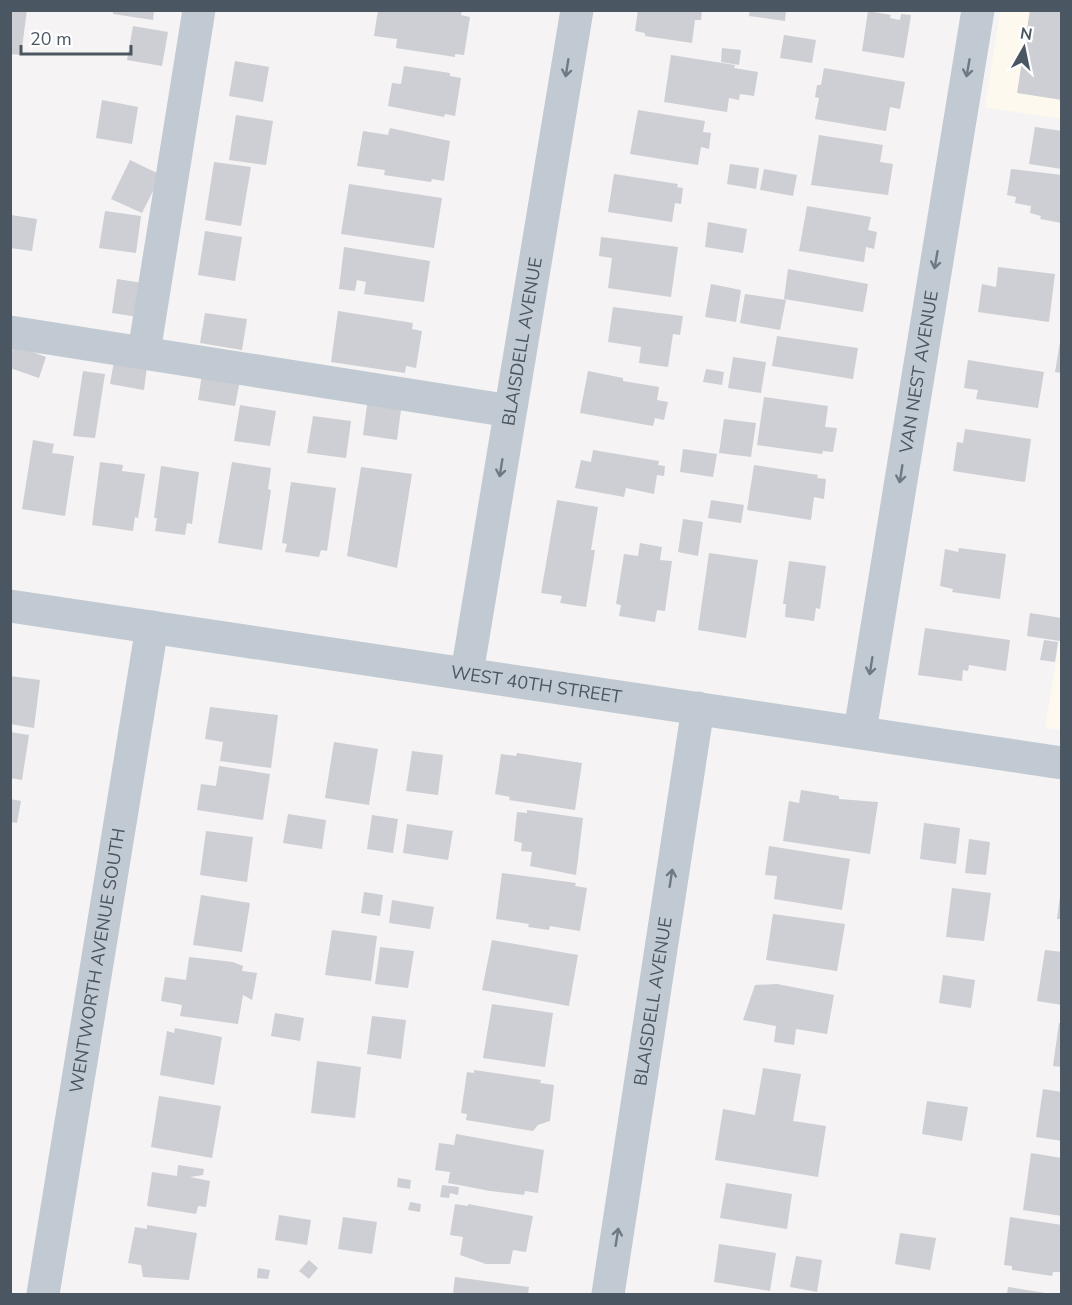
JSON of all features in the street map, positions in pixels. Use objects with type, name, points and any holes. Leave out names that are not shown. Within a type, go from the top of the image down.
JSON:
[{"type":"street","points":[[144,352],[199,10]]},
{"type":"street","name":"BLAISDELL AVENUE","points":[[467,673],[577,10]]},
{"type":"street","name":"VAN NEST AVENUE","points":[[860,731],[978,10]]},
{"type":"street","points":[[10,332],[510,411]]},
{"type":"street","name":"WEST 40TH STREET","points":[[10,606],[860,731],[1062,763]]},
{"type":"street","name":"WENTWORTH AVENUE SOUTH","points":[[43,1294],[152,627]]},
{"type":"street","name":"BLAISDELL AVENUE","points":[[608,1294],[698,708]]},
{"type":"shaded area","points":[[1000,11],[1061,11],[1061,119],[985,107]]},
{"type":"shaded area","points":[[1061,630],[1061,730],[1045,728]]},
{"type":"building","points":[[10,10],[27,10],[21,55],[10,54]]},
{"type":"building","points":[[113,10],[154,10],[153,20],[113,14]]},
{"type":"building","points":[[378,10],[462,11],[461,15],[470,17],[464,55],[455,54],[455,57],[396,48],[397,39],[374,36]]},
{"type":"building","points":[[638,10],[702,10],[701,20],[695,20],[692,43],[645,36],[645,33],[635,31]]},
{"type":"building","points":[[750,10],[786,10],[785,21],[749,16]]},
{"type":"building","points":[[1030,10],[1062,10],[1062,100],[1017,93]]},
{"type":"building","points":[[868,11],[891,15],[890,18],[900,20],[901,14],[911,15],[904,58],[862,51]]},
{"type":"building","points":[[133,26],[168,32],[162,66],[127,60]]},
{"type":"building","points":[[784,35],[816,40],[812,63],[780,58]]},
{"type":"building","points":[[722,48],[741,50],[739,65],[721,62]]},
{"type":"building","points":[[671,55],[735,65],[734,68],[758,72],[754,96],[740,94],[739,100],[729,98],[727,112],[664,102]]},
{"type":"building","points":[[235,61],[269,67],[263,102],[229,96]]},
{"type":"building","points":[[404,66],[450,73],[450,76],[461,78],[455,116],[445,114],[444,117],[388,106],[392,83],[401,84]]},
{"type":"building","points":[[824,68],[905,82],[900,109],[890,107],[886,131],[815,119],[819,98],[815,97],[817,85],[821,85]]},
{"type":"building","points":[[102,100],[138,107],[132,144],[96,138]]},
{"type":"building","points":[[638,110],[705,121],[703,132],[711,133],[709,149],[701,147],[698,165],[630,154]]},
{"type":"building","points":[[236,115],[273,121],[266,165],[229,160]]},
{"type":"building","points":[[1035,127],[1062,131],[1062,169],[1029,164]]},
{"type":"building","points":[[390,128],[450,141],[444,181],[432,179],[431,182],[384,175],[385,170],[357,166],[363,131],[388,135]]},
{"type":"building","points":[[819,135],[883,145],[880,162],[893,164],[888,195],[811,185]]},
{"type":"building","points":[[130,160],[161,175],[142,213],[111,199]]},
{"type":"building","points":[[214,162],[251,167],[241,226],[205,220]]},
{"type":"building","points":[[730,164],[759,168],[756,189],[727,184]]},
{"type":"building","points":[[764,169],[797,175],[793,196],[760,190]]},
{"type":"building","points":[[1011,169],[1062,175],[1062,223],[1040,219],[1041,216],[1030,213],[1031,206],[1015,203],[1016,197],[1007,195]]},
{"type":"building","points":[[614,174],[678,184],[677,187],[683,188],[681,204],[675,203],[672,222],[608,212]]},
{"type":"building","points":[[349,184],[442,198],[434,248],[341,234]]},
{"type":"building","points":[[807,206],[871,217],[868,230],[877,232],[874,249],[866,247],[864,262],[799,251]]},
{"type":"building","points":[[105,211],[141,216],[136,253],[99,248]]},
{"type":"building","points":[[11,215],[37,219],[32,251],[10,248]]},
{"type":"building","points":[[708,222],[747,229],[743,253],[705,247]]},
{"type":"building","points":[[205,231],[242,237],[235,281],[198,275]]},
{"type":"building","points":[[601,237],[678,247],[671,297],[608,288],[612,258],[599,256]]},
{"type":"building","points":[[344,247],[430,261],[424,302],[364,294],[366,282],[357,280],[355,291],[339,289]]},
{"type":"building","points":[[998,267],[1055,274],[1049,322],[978,312],[982,284],[996,287]]},
{"type":"building","points":[[788,269],[868,284],[863,312],[784,299]]},
{"type":"building","points":[[117,279],[143,283],[138,317],[112,313]]},
{"type":"building","points":[[711,284],[741,290],[736,322],[705,317]]},
{"type":"building","points":[[745,294],[786,300],[780,330],[740,323]]},
{"type":"building","points":[[613,307],[683,316],[680,335],[673,334],[668,367],[639,363],[641,347],[608,342]]},
{"type":"building","points":[[338,311],[413,323],[412,329],[422,331],[416,368],[406,366],[405,373],[331,362]]},
{"type":"building","points":[[205,313],[247,319],[242,350],[200,343]]},
{"type":"building","points":[[777,336],[858,348],[853,379],[772,366]]},
{"type":"building","points":[[1060,342],[1062,342],[1062,373],[1055,372]]},
{"type":"building","points":[[13,345],[46,357],[39,378],[10,368]]},
{"type":"building","points":[[733,357],[766,362],[761,393],[728,388]]},
{"type":"building","points":[[968,360],[1044,372],[1038,408],[976,399],[978,390],[964,388]]},
{"type":"building","points":[[114,361],[147,366],[144,390],[110,384]]},
{"type":"building","points":[[706,369],[724,372],[722,385],[703,382]]},
{"type":"building","points":[[83,371],[105,374],[95,438],[73,436]]},
{"type":"building","points":[[588,371],[623,378],[623,381],[659,387],[657,400],[668,402],[664,420],[655,418],[653,426],[580,413]]},
{"type":"building","points":[[202,374],[240,380],[235,406],[198,400]]},
{"type":"building","points":[[368,397],[402,402],[397,440],[363,435]]},
{"type":"building","points":[[764,397],[828,406],[825,427],[837,428],[833,452],[823,451],[822,454],[757,445]]},
{"type":"building","points":[[240,405],[276,411],[270,446],[234,441]]},
{"type":"building","points":[[313,416],[351,421],[346,458],[307,453]]},
{"type":"building","points":[[724,419],[756,423],[751,457],[719,453]]},
{"type":"building","points":[[965,429],[1031,439],[1025,482],[953,471],[957,442],[963,443]]},
{"type":"building","points":[[33,440],[54,444],[52,453],[74,456],[65,516],[22,509]]},
{"type":"building","points":[[683,449],[717,454],[713,477],[680,472]]},
{"type":"building","points":[[593,450],[659,461],[658,465],[665,466],[664,476],[657,475],[654,494],[626,488],[624,497],[575,488],[581,460],[591,462]]},
{"type":"building","points":[[100,462],[123,465],[122,471],[145,474],[138,518],[135,517],[133,531],[92,525]]},
{"type":"building","points":[[232,462],[271,468],[268,489],[271,490],[262,550],[218,543]]},
{"type":"building","points":[[754,465],[818,475],[817,478],[826,479],[824,499],[814,497],[811,520],[747,510]]},
{"type":"building","points":[[161,466],[199,472],[192,524],[187,523],[185,535],[155,531],[157,518],[154,518]]},
{"type":"building","points":[[361,467],[412,474],[397,568],[347,556]]},
{"type":"building","points":[[291,482],[336,488],[327,551],[321,550],[319,557],[285,552],[287,544],[282,543]]},
{"type":"building","points":[[557,500],[598,507],[591,550],[595,550],[586,607],[560,603],[562,596],[541,593]]},
{"type":"building","points":[[711,500],[744,505],[741,523],[708,518]]},
{"type":"building","points":[[683,519],[703,522],[698,556],[678,552]]},
{"type":"building","points":[[640,543],[662,547],[660,560],[672,561],[665,611],[657,610],[655,622],[619,616],[621,605],[616,604],[624,554],[638,556]]},
{"type":"building","points":[[959,548],[1006,554],[1000,599],[952,592],[953,589],[940,586],[945,549],[958,552]]},
{"type":"building","points":[[709,553],[758,560],[746,638],[698,630]]},
{"type":"building","points":[[789,561],[826,566],[820,609],[816,608],[814,621],[785,617],[786,604],[783,604]]},
{"type":"building","points":[[1030,613],[1062,618],[1060,641],[1027,636]]},
{"type":"building","points":[[925,628],[1010,640],[1006,671],[969,665],[968,671],[963,670],[962,681],[918,675]]},
{"type":"building","points":[[1044,640],[1058,642],[1055,662],[1040,660]]},
{"type":"building","points":[[10,676],[40,680],[34,728],[10,724]]},
{"type":"building","points":[[210,707],[278,715],[271,768],[220,761],[223,742],[205,739]]},
{"type":"building","points":[[10,732],[29,735],[22,780],[10,778]]},
{"type":"building","points":[[334,742],[378,749],[369,805],[325,798]]},
{"type":"building","points":[[412,751],[443,755],[438,795],[406,791]]},
{"type":"building","points":[[517,753],[582,763],[575,810],[509,800],[510,797],[495,794],[501,754],[516,756]]},
{"type":"building","points":[[219,766],[270,774],[263,820],[197,810],[201,784],[216,786]]},
{"type":"building","points":[[801,790],[839,796],[839,799],[878,802],[870,854],[783,841],[789,801],[799,803]]},
{"type":"building","points":[[10,799],[21,801],[17,823],[10,822]]},
{"type":"building","points":[[527,810],[583,818],[576,875],[530,866],[532,852],[521,851],[522,843],[514,841],[517,812],[527,813]]},
{"type":"building","points":[[288,814],[326,820],[322,849],[283,843]]},
{"type":"building","points":[[372,815],[398,819],[393,853],[367,849]]},
{"type":"building","points":[[924,823],[960,828],[956,864],[920,859]]},
{"type":"building","points":[[407,824],[453,831],[448,860],[403,853]]},
{"type":"building","points":[[206,831],[253,837],[247,882],[200,875]]},
{"type":"building","points":[[969,839],[990,842],[986,875],[965,873]]},
{"type":"building","points":[[769,846],[850,859],[842,910],[774,899],[777,876],[765,875]]},
{"type":"building","points":[[502,873],[576,883],[575,886],[587,888],[580,931],[550,926],[549,930],[528,927],[529,924],[496,919]]},
{"type":"building","points":[[952,888],[991,893],[984,941],[946,937]]},
{"type":"building","points":[[364,892],[383,895],[380,916],[361,913]]},
{"type":"building","points":[[201,895],[250,903],[242,952],[193,945]]},
{"type":"building","points":[[1060,896],[1062,896],[1062,919],[1057,919]]},
{"type":"building","points":[[392,900],[434,907],[430,929],[389,923]]},
{"type":"building","points":[[773,914],[845,924],[837,971],[766,960]]},
{"type":"building","points":[[332,930],[377,936],[371,981],[325,975]]},
{"type":"building","points":[[492,940],[578,955],[569,1006],[482,990]]},
{"type":"building","points":[[380,947],[414,951],[408,988],[375,984]]},
{"type":"building","points":[[1045,950],[1062,952],[1062,1005],[1037,1001]]},
{"type":"building","points":[[189,957],[233,962],[243,966],[242,971],[257,973],[252,1000],[243,995],[238,1024],[180,1016],[182,1005],[161,1001],[165,977],[186,980]]},
{"type":"building","points":[[943,975],[975,980],[971,1008],[939,1003]]},
{"type":"building","points":[[777,984],[834,995],[827,1034],[796,1029],[794,1045],[774,1042],[776,1026],[743,1020],[755,985]]},
{"type":"building","points":[[492,1004],[553,1013],[545,1067],[483,1058]]},
{"type":"building","points":[[275,1013],[304,1018],[300,1041],[271,1036]]},
{"type":"building","points":[[372,1016],[406,1020],[401,1059],[367,1054]]},
{"type":"building","points":[[1059,1023],[1062,1023],[1062,1067],[1053,1066]]},
{"type":"building","points":[[175,1028],[222,1037],[214,1085],[160,1075],[167,1031],[174,1033]]},
{"type":"building","points":[[317,1061],[361,1067],[355,1118],[311,1113]]},
{"type":"building","points":[[763,1068],[801,1074],[793,1121],[826,1126],[818,1177],[715,1160],[723,1109],[755,1115]]},
{"type":"building","points":[[474,1070],[541,1080],[540,1083],[554,1085],[550,1121],[538,1125],[533,1131],[466,1120],[467,1114],[461,1113],[467,1072],[474,1073]]},
{"type":"building","points":[[1043,1089],[1062,1092],[1062,1141],[1036,1137]]},
{"type":"building","points":[[159,1096],[221,1106],[212,1158],[151,1147]]},
{"type":"building","points":[[927,1101],[968,1107],[962,1141],[922,1134]]},
{"type":"building","points":[[456,1134],[544,1150],[538,1193],[525,1191],[524,1195],[448,1183],[450,1172],[435,1170],[439,1143],[454,1145]]},
{"type":"building","points":[[1031,1153],[1062,1158],[1062,1216],[1023,1210]]},
{"type":"building","points":[[178,1165],[204,1169],[203,1175],[190,1177],[210,1181],[206,1207],[198,1206],[196,1214],[147,1206],[152,1172],[177,1176]]},
{"type":"building","points":[[398,1178],[411,1180],[410,1189],[397,1187]]},
{"type":"building","points":[[726,1183],[792,1194],[787,1229],[720,1218]]},
{"type":"building","points":[[442,1185],[459,1187],[458,1195],[450,1193],[449,1198],[440,1197]]},
{"type":"building","points":[[410,1202],[421,1204],[420,1212],[408,1210]]},
{"type":"building","points":[[455,1204],[468,1206],[468,1204],[533,1216],[526,1252],[513,1250],[510,1264],[486,1264],[460,1255],[463,1237],[450,1235]]},
{"type":"building","points":[[279,1215],[311,1220],[307,1245],[275,1240]]},
{"type":"building","points":[[343,1217],[377,1222],[372,1254],[338,1249]]},
{"type":"building","points":[[1010,1217],[1062,1225],[1062,1272],[1053,1272],[1052,1276],[1012,1270],[1012,1266],[1004,1265]]},
{"type":"building","points":[[147,1225],[197,1233],[189,1280],[143,1277],[141,1265],[128,1263],[135,1227],[147,1229]]},
{"type":"building","points":[[900,1233],[936,1238],[930,1270],[895,1264]]},
{"type":"building","points":[[719,1244],[776,1253],[770,1291],[714,1282]]},
{"type":"building","points":[[796,1256],[822,1260],[817,1292],[790,1287]]},
{"type":"building","points":[[309,1260],[318,1268],[309,1279],[299,1271]]},
{"type":"building","points":[[258,1268],[270,1270],[268,1279],[257,1278]]},
{"type":"building","points":[[455,1277],[529,1287],[528,1294],[453,1294]]},
{"type":"building","points":[[1008,1287],[1045,1293],[1045,1294],[1007,1294]]}]
